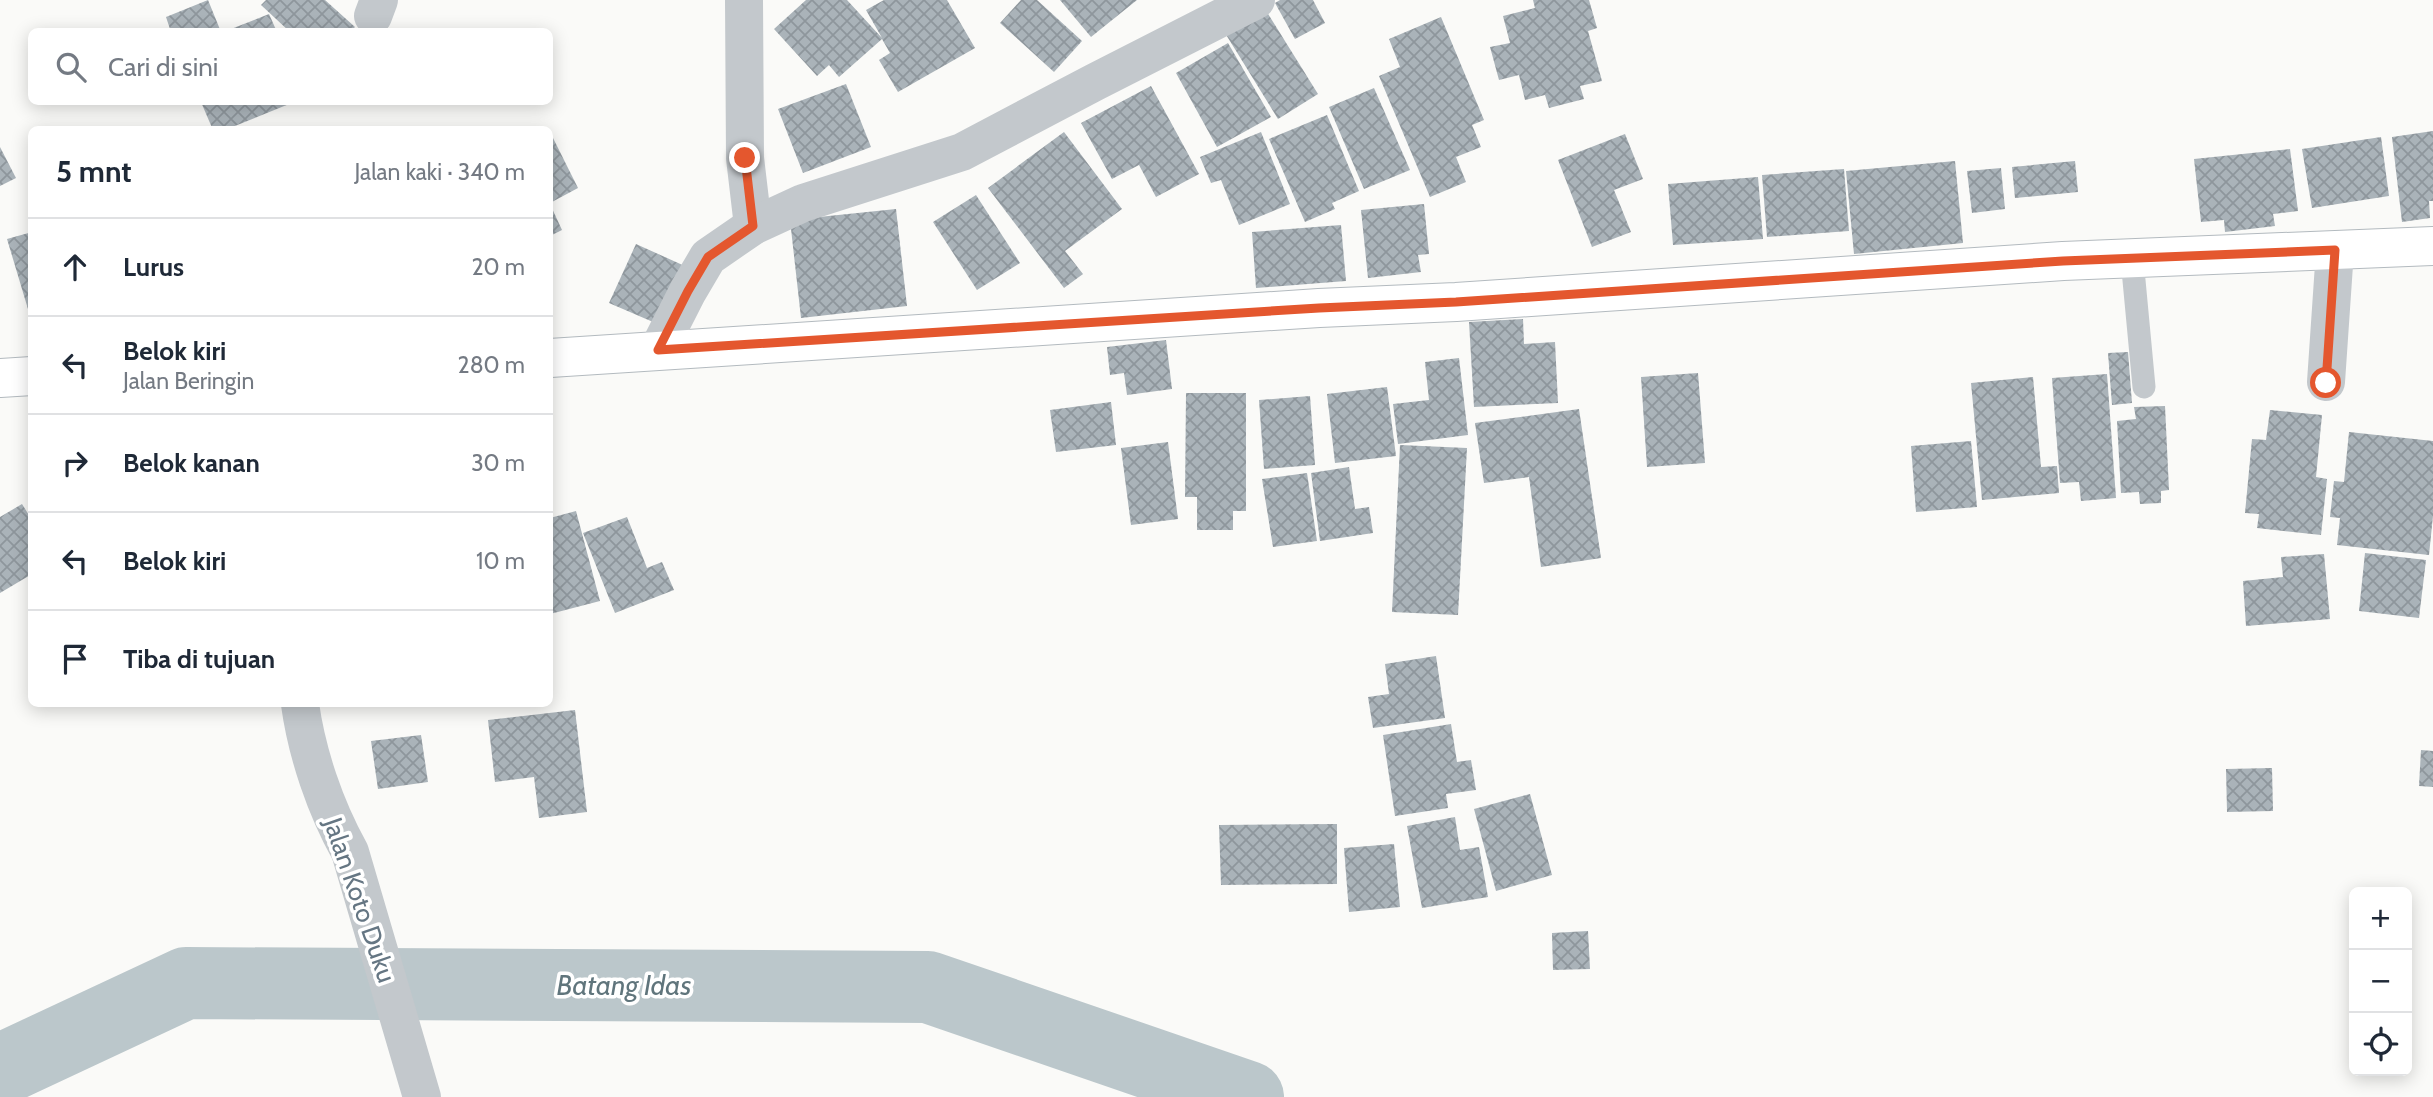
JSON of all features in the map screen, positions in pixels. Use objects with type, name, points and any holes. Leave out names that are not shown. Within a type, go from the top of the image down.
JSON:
[{"type":"street","points":[[744,0],[745,158],[753,226]]},
{"type":"street","points":[[658,350],[708,257],[753,226],[803,203],[962,152],[1256,0]]},
{"type":"street","points":[[553,359],[1319,308],[1456,302],[2132,259],[2433,246]]},
{"type":"street","points":[[2326,383],[2335,250]]},
{"type":"street","points":[[0,378],[28,376]]},
{"type":"street","name":"Jalan Koto Duku","points":[[300,707],[304,728],[330,811],[350,852],[422,1097]]},
{"type":"lane","points":[[2132,259],[2144,387]]},
{"type":"building","points":[[208,0],[219,28],[170,28],[166,17]]},
{"type":"building","points":[[266,0],[325,0],[355,27],[286,28],[261,5]]},
{"type":"building","points":[[806,0],[847,0],[882,38],[866,10],[884,0],[947,0],[975,48],[898,92],[879,60],[890,53],[882,39],[839,77],[829,65],[817,76],[774,29]]},
{"type":"building","points":[[1021,0],[1037,0],[1082,41],[1054,72],[1000,23]]},
{"type":"building","points":[[1060,0],[1137,0],[1091,37]]},
{"type":"building","points":[[1280,0],[1313,0],[1325,23],[1295,39],[1275,3]]},
{"type":"building","points":[[1533,0],[1589,0],[1597,28],[1588,31],[1602,81],[1580,86],[1584,99],[1549,108],[1545,95],[1525,100],[1519,75],[1499,80],[1490,47],[1510,43],[1503,16],[1535,8]]},
{"type":"building","points":[[1265,9],[1318,94],[1278,119],[1225,33]]},
{"type":"building","points":[[269,14],[275,28],[234,28]]},
{"type":"building","points":[[1441,17],[1484,120],[1472,125],[1481,147],[1456,157],[1466,182],[1430,197],[1379,76],[1400,67],[1389,39]]},
{"type":"building","points":[[1228,43],[1271,117],[1217,147],[1176,73]]},
{"type":"building","points":[[846,84],[871,147],[803,173],[778,109]]},
{"type":"building","points":[[1151,86],[1199,174],[1156,197],[1139,165],[1112,179],[1081,123]]},
{"type":"building","points":[[1374,88],[1410,170],[1364,189],[1329,107]]},
{"type":"building","points":[[202,105],[287,105],[235,126],[211,126]]},
{"type":"building","points":[[1327,115],[1359,191],[1332,203],[1335,209],[1305,222],[1269,139]]},
{"type":"building","points":[[2433,131],[2433,201],[2429,201],[2430,218],[2402,222],[2392,137]]},
{"type":"building","points":[[1064,132],[1122,209],[1065,251],[1083,274],[1064,288],[988,188]]},
{"type":"building","points":[[1261,132],[1290,204],[1239,225],[1221,180],[1211,183],[1200,157]]},
{"type":"building","points":[[1625,134],[1643,179],[1614,190],[1631,232],[1592,247],[1558,160]]},
{"type":"building","points":[[2381,137],[2389,196],[2312,208],[2302,149]]},
{"type":"building","points":[[553,138],[578,188],[553,201]]},
{"type":"building","points":[[0,147],[16,178],[0,186]]},
{"type":"building","points":[[2290,149],[2298,211],[2273,214],[2275,226],[2225,232],[2224,220],[2201,222],[2194,159]]},
{"type":"building","points":[[1955,161],[1963,243],[1854,254],[1846,171]]},
{"type":"building","points":[[2075,161],[2078,192],[2015,198],[2012,167]]},
{"type":"building","points":[[2001,168],[2005,209],[1972,213],[1967,171]]},
{"type":"building","points":[[1844,169],[1849,231],[1767,237],[1762,175]]},
{"type":"building","points":[[1758,177],[1763,239],[1673,245],[1668,184]]},
{"type":"building","points":[[976,195],[1020,263],[977,290],[933,222]]},
{"type":"building","points":[[1424,204],[1429,254],[1418,255],[1421,272],[1368,278],[1361,210]]},
{"type":"building","points":[[896,209],[907,306],[801,318],[790,220]]},
{"type":"building","points":[[553,210],[562,230],[553,234]]},
{"type":"building","points":[[1341,225],[1346,281],[1256,288],[1252,232]]},
{"type":"building","points":[[28,233],[28,309],[7,239]]},
{"type":"building","points":[[636,244],[687,267],[660,325],[609,303]]},
{"type":"building","points":[[1523,319],[1524,344],[1555,342],[1558,403],[1474,407],[1469,322]]},
{"type":"building","points":[[1166,340],[1172,389],[1127,395],[1124,373],[1110,375],[1107,347]]},
{"type":"building","points":[[2128,352],[2132,403],[2112,405],[2108,353]]},
{"type":"building","points":[[1459,358],[1468,435],[1398,444],[1393,404],[1429,400],[1425,362]]},
{"type":"building","points":[[1698,373],[1705,463],[1647,467],[1641,377]]},
{"type":"building","points":[[2107,374],[2116,498],[2081,501],[2079,482],[2060,483],[2052,378]]},
{"type":"building","points":[[2033,377],[2041,467],[2057,466],[2059,493],[1982,500],[1971,383]]},
{"type":"building","points":[[1387,387],[1396,456],[1335,463],[1327,394]]},
{"type":"building","points":[[1186,393],[1246,393],[1246,511],[1233,511],[1233,530],[1197,530],[1197,497],[1185,497]]},
{"type":"building","points":[[1310,396],[1315,465],[1264,469],[1259,400]]},
{"type":"building","points":[[1111,402],[1116,445],[1056,452],[1050,410]]},
{"type":"building","points":[[2165,406],[2169,490],[2161,491],[2161,503],[2140,504],[2139,492],[2121,493],[2117,421],[2136,419],[2134,407]]},
{"type":"building","points":[[1579,409],[1601,558],[1541,567],[1529,477],[1484,483],[1475,423]]},
{"type":"building","points":[[2270,410],[2322,415],[2316,477],[2327,479],[2321,535],[2257,528],[2259,514],[2245,513],[2252,439],[2266,440]]},
{"type":"building","points":[[2349,432],[2433,441],[2433,516],[2429,555],[2337,545],[2340,518],[2330,517],[2334,481],[2344,482]]},
{"type":"building","points":[[1971,441],[1977,507],[1916,512],[1911,446]]},
{"type":"building","points":[[1168,442],[1178,519],[1131,525],[1121,448]]},
{"type":"building","points":[[1400,445],[1467,448],[1458,615],[1392,612]]},
{"type":"building","points":[[1349,467],[1355,509],[1369,507],[1373,533],[1320,541],[1311,473]]},
{"type":"building","points":[[1307,473],[1317,541],[1273,547],[1262,479]]},
{"type":"building","points":[[22,504],[28,514],[28,576],[0,593],[0,517]]},
{"type":"building","points":[[576,511],[600,601],[553,613],[553,517]]},
{"type":"building","points":[[627,517],[647,568],[662,562],[674,590],[615,613],[583,533]]},
{"type":"building","points":[[2365,553],[2426,560],[2419,618],[2359,611]]},
{"type":"building","points":[[2324,554],[2330,619],[2246,626],[2243,581],[2283,577],[2281,557]]},
{"type":"building","points":[[1436,656],[1445,718],[1373,728],[1368,697],[1389,694],[1385,664]]},
{"type":"building","points":[[575,710],[587,812],[539,818],[534,777],[495,782],[488,720]]},
{"type":"building","points":[[1451,724],[1457,762],[1471,760],[1476,790],[1446,794],[1448,808],[1395,816],[1383,735]]},
{"type":"building","points":[[421,735],[428,782],[378,789],[371,741]]},
{"type":"building","points":[[2421,750],[2433,751],[2433,787],[2419,786]]},
{"type":"building","points":[[2272,768],[2273,811],[2227,812],[2226,769]]},
{"type":"building","points":[[1530,794],[1552,875],[1496,891],[1474,809]]},
{"type":"building","points":[[1455,817],[1460,850],[1479,847],[1488,897],[1422,908],[1407,826]]},
{"type":"building","points":[[1337,824],[1337,884],[1221,885],[1219,825]]},
{"type":"building","points":[[1394,844],[1400,907],[1349,912],[1344,848]]},
{"type":"building","points":[[1588,931],[1590,969],[1553,970],[1552,933]]},
{"type":"waterway","name":"Batang Idas","points":[[0,1070],[186,983],[928,987],[1248,1097]]},
{"type":"route","points":[[745,158],[753,226],[708,257],[658,350],[1319,308],[1456,302],[2063,261],[2335,250],[2326,383]]}]
